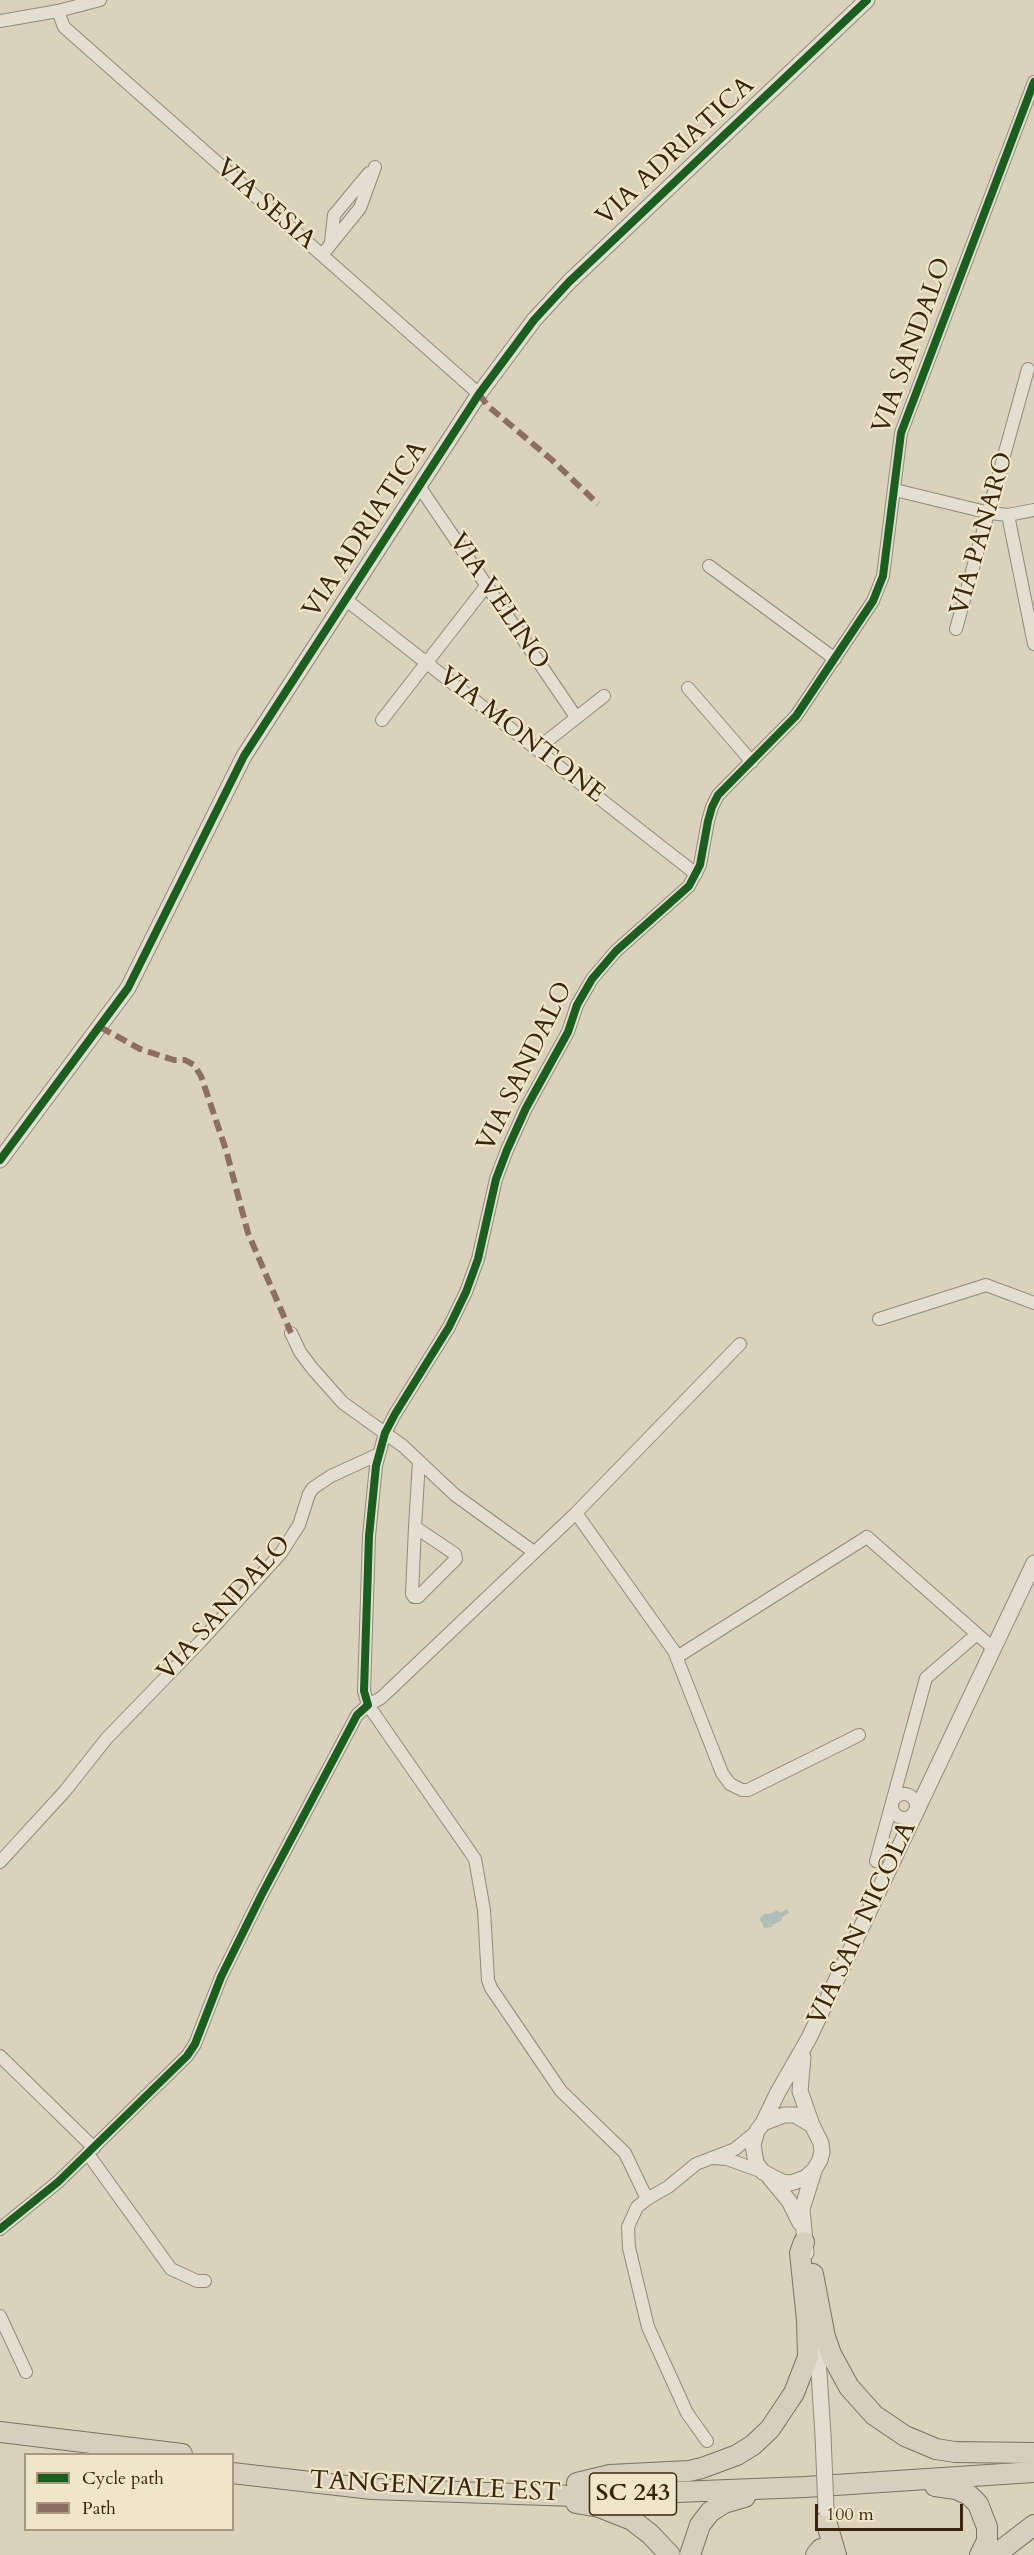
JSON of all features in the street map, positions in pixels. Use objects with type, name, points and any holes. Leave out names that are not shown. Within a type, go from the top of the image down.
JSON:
[{"type":"highway","points":[[805,2244],[815,2279],[825,2337],[831,2354],[849,2387],[874,2415],[905,2436],[936,2449],[956,2452],[1034,2453]]},
{"type":"highway","points":[[577,2483],[610,2475],[689,2471],[702,2468],[737,2455],[753,2445],[770,2429],[794,2393],[808,2357],[807,2320],[800,2253],[805,2244]]},
{"type":"highway","points":[[0,2432],[174,2453]]},
{"type":"highway","points":[[0,2443],[82,2453]]},
{"type":"highway","name":"TANGENZIALE EST","points":[[234,2461],[398,2478],[577,2483],[742,2478],[1034,2459]]},
{"type":"highway","name":"TANGENZIALE EST","points":[[234,2473],[372,2489],[575,2496],[805,2487],[1034,2472]]},
{"type":"highway","points":[[854,2483],[870,2486],[941,2486],[957,2489],[969,2495],[983,2514],[987,2527],[987,2541],[980,2555]]},
{"type":"highway","points":[[690,2555],[700,2525],[710,2512],[724,2503],[741,2498],[796,2491],[805,2487]]},
{"type":"highway","points":[[499,2495],[511,2499],[576,2503],[608,2511],[641,2526],[670,2555]]},
{"type":"highway","points":[[823,2553],[826,2515]]},
{"type":"highway","points":[[994,2555],[1034,2525]]},
{"type":"street","points":[[0,21],[100,0]]},
{"type":"street","name":"VIA ADRIATICA","points":[[0,1160],[128,988],[244,756],[479,394],[534,320],[569,282],[867,0]]},
{"type":"street","name":"VIA SESIA","points":[[63,7],[64,27],[479,394]]},
{"type":"street","name":"VIA SANDALO","points":[[0,1862],[65,1791],[114,1730],[201,1641],[281,1553],[295,1534],[313,1488],[331,1476],[379,1454],[394,1414],[449,1327],[466,1292],[478,1259],[496,1179],[507,1150],[526,1108],[568,1032],[577,1005],[601,967],[616,951],[689,886],[696,874],[711,807],[718,795],[796,716],[880,587],[895,489],[896,454],[901,433],[1034,82]]},
{"type":"street","points":[[322,255],[360,208],[375,167],[334,215],[331,243]]},
{"type":"street","name":"VIA PANARO","points":[[956,629],[990,513],[1028,369]]},
{"type":"street","name":"VIA VELINO","points":[[419,486],[576,717]]},
{"type":"street","points":[[895,489],[990,513],[1008,515],[1034,510]]},
{"type":"street","points":[[1008,515],[1034,644]]},
{"type":"street","points":[[710,566],[835,659]]},
{"type":"street","points":[[382,720],[487,585]]},
{"type":"street","name":"VIA MONTONE","points":[[345,599],[696,874]]},
{"type":"street","points":[[688,688],[752,762]]},
{"type":"street","points":[[538,748],[604,696]]},
{"type":"street","points":[[879,1319],[986,1285],[1034,1303]]},
{"type":"street","points":[[291,1333],[300,1353],[332,1393],[363,1419],[386,1433],[455,1495],[534,1552]]},
{"type":"street","points":[[0,2229],[58,2182],[91,2151],[178,2067],[195,2044],[221,1977],[261,1896],[357,1715],[368,1704],[381,1698],[576,1513],[740,1344]]},
{"type":"street","points":[[379,1454],[372,1494],[363,1691],[368,1704],[475,1859],[484,1910],[488,1980],[491,1988],[561,2091],[625,2153],[647,2199]]},
{"type":"street","points":[[415,1527],[455,1554],[456,1559],[418,1597],[414,1598],[412,1594],[415,1527],[419,1461]]},
{"type":"street","points":[[576,1513],[677,1657],[722,1773],[734,1788],[748,1791],[859,1735]]},
{"type":"street","points":[[677,1657],[867,1537],[994,1648]]},
{"type":"street","name":"VIA SAN NICOLA","points":[[766,2175],[756,2163],[753,2153],[760,2127],[777,2092],[809,2038],[1034,1563]]},
{"type":"street","name":"VIA SAN NICOLA","points":[[876,1861],[926,1678],[977,1634]]},
{"type":"street","name":"VIA SAN NICOLA","points":[[891,1803],[896,1796],[903,1793],[912,1795],[916,1802],[916,1810]]},
{"type":"street","name":"VIA SAN NICOLA","points":[[805,2244],[803,2201],[822,2152],[818,2134],[802,2100],[799,2082],[802,2058],[809,2038]]},
{"type":"street","points":[[0,2056],[91,2151],[171,2269],[197,2281],[205,2281]]},
{"type":"street","name":"VIA SAN NICOLA","points":[[707,2440],[687,2413],[657,2350],[638,2295],[627,2235],[633,2214],[647,2199],[668,2187],[706,2158],[735,2149],[760,2127],[784,2115],[795,2115],[812,2125]]},
{"type":"street","points":[[706,2158],[727,2159],[766,2175],[791,2182],[805,2178],[814,2170]]},
{"type":"street","points":[[766,2175],[789,2201],[805,2244],[820,2373],[826,2515]]},
{"type":"street","points":[[0,2316],[26,2372]]},
{"type":"shaded area","points":[[787,1909],[789,1913],[782,1917],[782,1920],[772,1927],[764,1928],[760,1919],[764,1914],[778,1910],[780,1913]]},
{"type":"marked path","points":[[479,394],[488,406],[552,460],[598,504]]},
{"type":"marked path","points":[[100,1027],[140,1049],[174,1060],[185,1060],[194,1065],[201,1076],[226,1150],[248,1233],[291,1333]]},
{"type":"cycle path","points":[[0,1160],[128,988],[244,756],[479,394],[534,320],[569,282],[867,0]]},
{"type":"cycle path","points":[[0,2229],[58,2182],[187,2056],[195,2044],[221,1977],[261,1896],[357,1715],[368,1705],[364,1691],[369,1536],[376,1466],[385,1433],[449,1327],[466,1292],[478,1259],[496,1179],[507,1150],[526,1108],[568,1032],[577,1005],[592,979],[616,951],[689,886],[700,865],[708,821],[718,795],[796,716],[873,601],[883,576],[901,433],[1034,82]]}]
